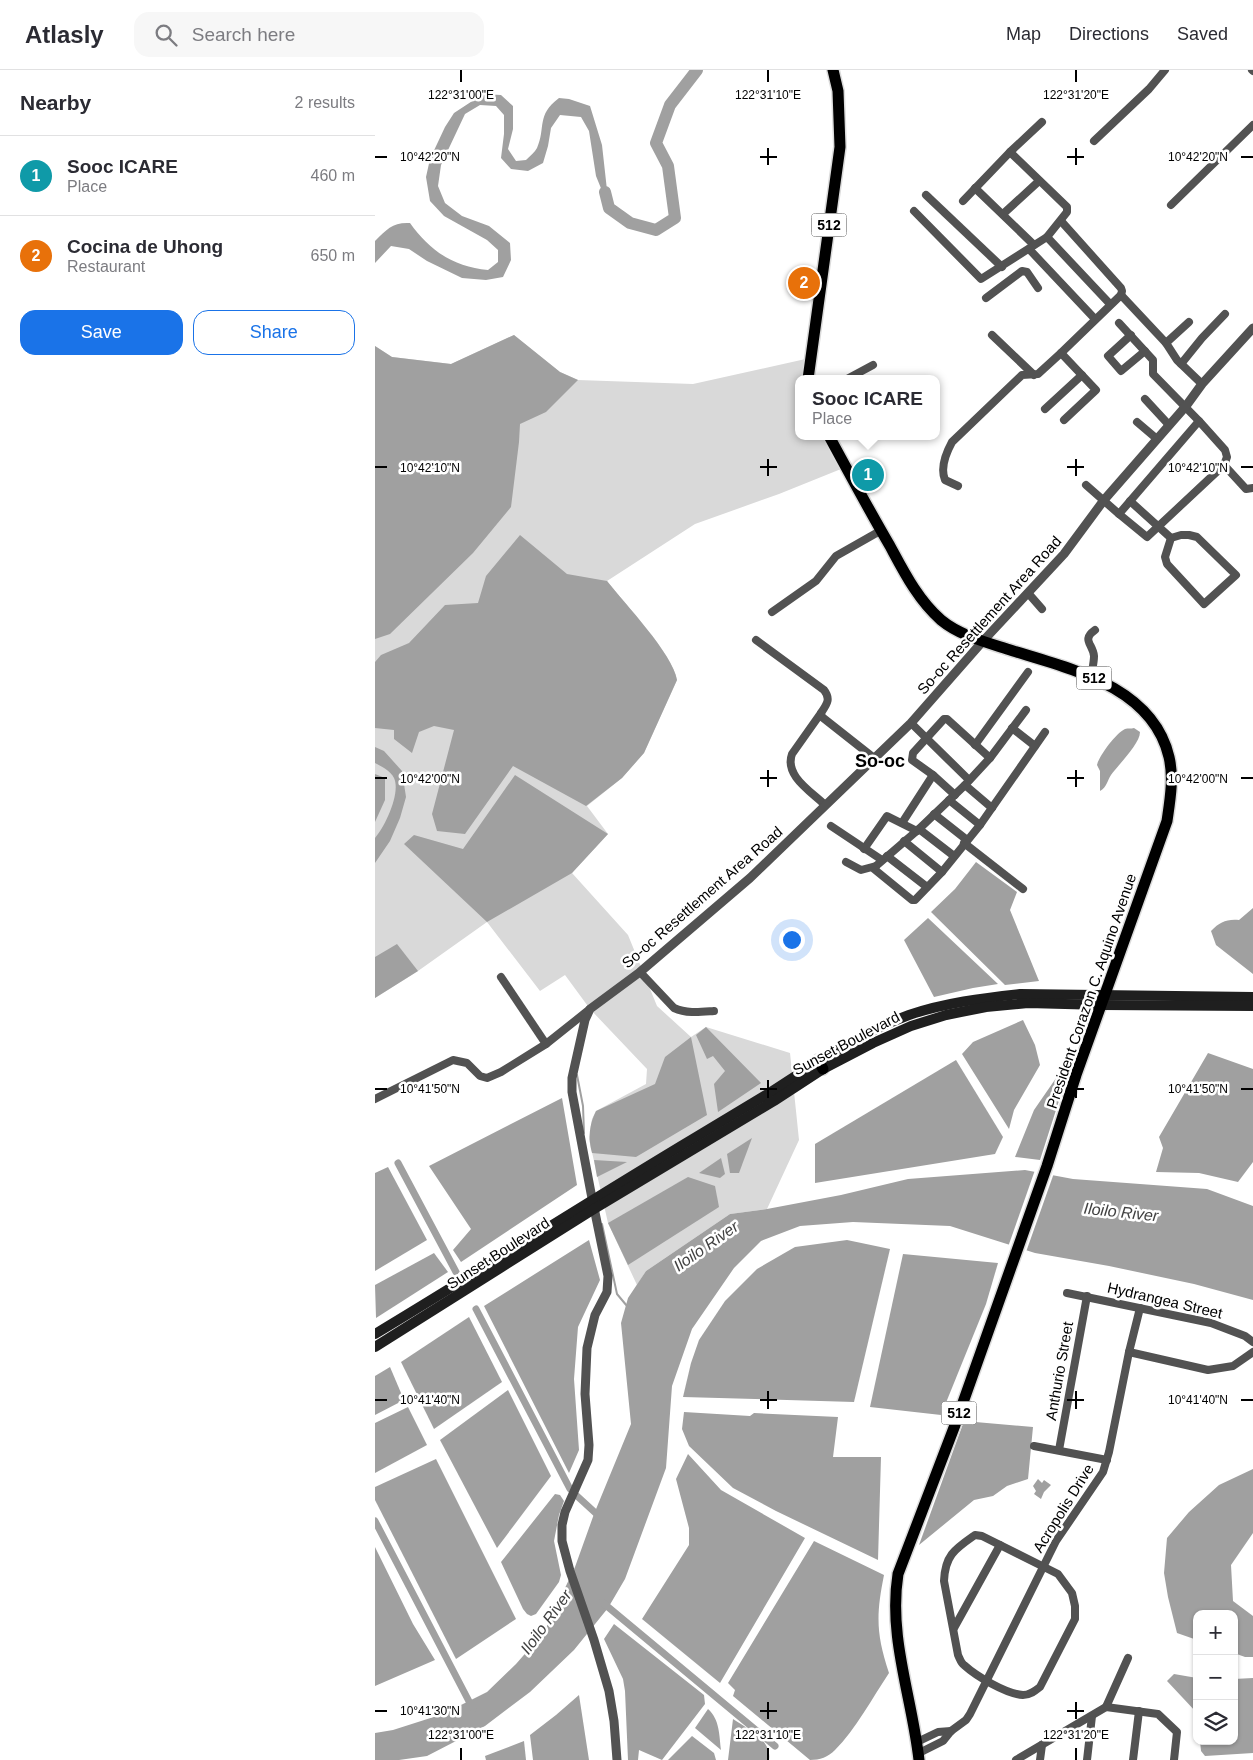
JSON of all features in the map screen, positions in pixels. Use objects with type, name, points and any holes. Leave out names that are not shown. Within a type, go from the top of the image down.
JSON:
[{"type":"main road","name":"512","points":[[809,375],[840,147],[838,90],[833,70]]},
{"type":"main road","name":"President Corazon C. Aquino Avenue","points":[[831,440],[915,591],[942,620],[962,633],[1091,677],[1122,693],[1144,710],[1160,734],[1169,756],[1172,779],[1167,821],[1076,1075],[1047,1166],[955,1426],[898,1574],[895,1596],[897,1634],[918,1752]]},
{"type":"main road","name":"Sunset Boulevard","points":[[375,1348],[593,1204],[770,1092],[821,1065],[911,1026],[947,1015],[986,1007],[1029,1003],[1253,997]]},
{"type":"main road","name":"Sunset Boulevard","points":[[1104,1001],[1253,1006]]},
{"type":"main road","name":"Sunset Boulevard","points":[[375,1334],[593,1204]]},
{"type":"street","points":[[1093,141],[1149,89],[1165,70]]},
{"type":"street","points":[[963,200],[1042,122]]},
{"type":"street","points":[[1171,205],[1253,125]]},
{"type":"street","points":[[914,211],[981,279],[1002,267],[1047,237],[1067,212],[1067,206],[1010,152]]},
{"type":"street","points":[[1003,214],[1039,181]]},
{"type":"street","points":[[975,188],[1003,214],[1095,319]]},
{"type":"street","points":[[926,195],[1002,267]]},
{"type":"street","points":[[958,486],[945,480],[942,474],[946,454],[952,442],[1022,375],[1034,375],[1061,353],[1121,295],[1121,288],[1061,221]]},
{"type":"street","points":[[1047,237],[1110,304]]},
{"type":"street","points":[[985,298],[1022,271],[1027,272],[1038,288]]},
{"type":"street","points":[[1121,295],[1166,343],[1181,364],[1201,384]]},
{"type":"street","points":[[1181,364],[1225,314]]},
{"type":"street","points":[[1166,343],[1189,322]]},
{"type":"street","points":[[1086,485],[1147,537],[1224,465],[1227,457],[1225,450],[1186,406],[1153,374],[1153,360],[1119,323]]},
{"type":"street","name":"So-oc Resettlement Area Road","points":[[589,1009],[640,972],[750,878],[911,723],[983,641],[1064,554],[1104,500],[1186,406],[1201,384],[1253,328]]},
{"type":"street","points":[[991,335],[1034,375]]},
{"type":"street","points":[[1131,336],[1108,356],[1121,371],[1145,351]]},
{"type":"street","points":[[1061,353],[1096,390],[1064,420]]},
{"type":"street","points":[[854,375],[873,365]]},
{"type":"street","points":[[1045,409],[1082,375]]},
{"type":"street","points":[[1145,399],[1169,425]]},
{"type":"street","points":[[1119,514],[1199,421]]},
{"type":"street","points":[[1137,422],[1157,439]]},
{"type":"street","points":[[1224,465],[1246,489],[1253,488]]},
{"type":"street","points":[[1131,501],[1171,538]]},
{"type":"street","points":[[772,612],[816,581],[836,556],[880,531]]},
{"type":"street","points":[[1189,535],[1197,537],[1236,575],[1204,604],[1167,564],[1165,557],[1171,538],[1189,535]]},
{"type":"street","points":[[1028,593],[1042,609]]},
{"type":"street","points":[[1091,677],[1094,654],[1088,644],[1088,639],[1095,630]]},
{"type":"street","points":[[756,640],[823,690],[828,696],[828,702],[790,759],[791,769],[795,777],[825,805]]},
{"type":"street","points":[[975,745],[1028,672]]},
{"type":"street","points":[[1026,710],[990,758],[967,783],[918,830],[903,841],[875,870],[912,900],[915,900],[942,872],[980,825],[1045,732]]},
{"type":"street","points":[[821,713],[822,717],[874,758]]},
{"type":"street","points":[[980,825],[952,798],[933,775],[912,760],[911,757],[945,718],[990,758]]},
{"type":"street","points":[[911,723],[927,737],[967,783],[992,808]]},
{"type":"street","points":[[1012,728],[1035,746]]},
{"type":"street","points":[[902,823],[933,775]]},
{"type":"street","points":[[934,814],[1023,889]]},
{"type":"street","points":[[864,849],[885,816],[888,816],[918,830],[954,856]]},
{"type":"street","points":[[831,826],[882,861],[927,887]]},
{"type":"street","points":[[903,841],[942,872]]},
{"type":"street","points":[[846,862],[861,870],[882,861]]},
{"type":"street","points":[[640,972],[674,1008],[684,1012],[714,1011]]},
{"type":"street","points":[[501,977],[546,1044]]},
{"type":"street","points":[[375,1099],[453,1060],[467,1063],[480,1076],[487,1078],[501,1072],[546,1044],[589,1009]]},
{"type":"street","points":[[589,1009],[572,1078],[575,1114],[608,1276],[607,1292],[595,1315],[587,1348],[585,1394],[589,1445],[587,1460],[565,1512],[562,1525],[562,1541],[609,1691],[614,1721],[617,1760]]},
{"type":"street","name":"Hydrangea Street","points":[[1067,1293],[1211,1323],[1245,1336],[1253,1342]]},
{"type":"street","name":"Anthurio Street","points":[[1059,1450],[1087,1296]]},
{"type":"street","name":"Acropolis Drive","points":[[918,1752],[943,1741],[970,1714],[1064,1527],[1103,1472],[1140,1308]]},
{"type":"street","points":[[1129,1352],[1208,1370],[1233,1366],[1253,1352]]},
{"type":"street","points":[[1035,1446],[1107,1460]]},
{"type":"street","points":[[975,1535],[1001,1545],[1043,1566],[1058,1574],[1072,1593],[1075,1619],[1040,1687],[1033,1693],[1024,1695],[1012,1693],[987,1681],[962,1664],[956,1646],[944,1581],[945,1563],[953,1551],[975,1535]]},
{"type":"street","points":[[954,1628],[1001,1545]]},
{"type":"street","points":[[1016,1760],[1107,1707],[1128,1658]]},
{"type":"street","points":[[1107,1707],[1158,1714],[1174,1727],[1177,1736],[1174,1760]]},
{"type":"street","points":[[1133,1760],[1139,1711]]},
{"type":"street","points":[[1087,1760],[1092,1716]]},
{"type":"street","points":[[1040,1760],[1042,1745]]},
{"type":"shaded area","points":[[514,335],[560,372],[578,380],[693,384],[810,358],[808,375],[795,375],[795,440],[833,440],[846,467],[779,494],[695,524],[607,581],[658,643],[674,669],[677,680],[644,753],[622,778],[587,806],[608,834],[572,873],[628,935],[657,1006],[691,1037],[706,1027],[790,1053],[799,1140],[767,1209],[730,1214],[646,1271],[637,1285],[608,1223],[589,1139],[592,1119],[596,1111],[646,1084],[647,1069],[590,1009],[565,975],[540,991],[487,922],[418,971],[375,998],[375,346],[392,357],[451,364]]},
{"type":"water","points":[[483,94],[501,95],[513,106],[513,129],[508,149],[516,161],[526,160],[536,150],[540,141],[544,116],[552,104],[559,98],[569,99],[590,106],[602,145],[609,208],[596,176],[589,131],[581,117],[560,115],[551,128],[543,163],[528,171],[511,169],[501,158],[504,115],[496,106],[480,105],[465,114],[441,165],[438,186],[445,203],[462,216],[489,226],[510,243],[511,260],[503,277],[486,280],[462,278],[427,261],[409,249],[391,246],[375,263],[375,241],[391,227],[404,223],[410,223],[426,242],[454,261],[488,270],[498,262],[498,250],[487,240],[444,216],[430,201],[426,177],[430,159],[445,127],[454,113]]},
{"type":"water","points":[[514,335],[560,372],[578,380],[546,412],[520,424],[511,507],[473,553],[390,634],[375,639],[375,346],[392,357],[451,364]]},
{"type":"water","points":[[520,535],[567,574],[607,581],[658,643],[674,669],[677,680],[644,753],[622,778],[586,806],[513,766],[465,834],[437,831],[432,814],[454,730],[434,726],[419,732],[412,753],[394,739],[394,730],[375,728],[375,662],[381,655],[409,643],[445,605],[478,603],[486,576]]},
{"type":"water","points":[[1134,728],[1140,732],[1139,737],[1100,791],[1100,771],[1097,765],[1101,756],[1121,731]]},
{"type":"water","points":[[375,747],[384,751],[402,771],[406,797],[400,818],[390,841],[375,863],[375,838],[391,809],[396,784],[391,773],[375,763]]},
{"type":"water","points":[[375,774],[385,778],[385,800],[375,822]]},
{"type":"water","points":[[515,775],[608,834],[572,873],[487,922],[404,844],[414,835],[463,849]]},
{"type":"water","points":[[976,862],[1017,892],[1010,910],[1039,981],[1005,985],[931,912],[955,889]]},
{"type":"water","points":[[1253,908],[1253,974],[1216,945],[1211,931],[1223,922],[1239,920]]},
{"type":"water","points":[[928,918],[998,984],[934,997],[904,940]]},
{"type":"water","points":[[397,944],[418,971],[375,998],[375,957]]},
{"type":"water","points":[[1023,1020],[1035,1045],[1040,1065],[1014,1110],[1009,1129],[962,1054],[973,1042]]},
{"type":"water","points":[[706,1027],[761,1083],[718,1112],[714,1084],[725,1071],[713,1056],[707,1059],[696,1035]]},
{"type":"water","points":[[691,1037],[707,1115],[636,1157],[592,1153],[590,1132],[596,1111],[655,1084],[665,1057]]},
{"type":"water","points":[[1208,1053],[1253,1069],[1253,1162],[1238,1182],[1199,1173],[1156,1172],[1163,1148],[1159,1137]]},
{"type":"water","points":[[956,1060],[1003,1137],[995,1154],[815,1183],[815,1144]]},
{"type":"water","points":[[1063,1068],[1070,1071],[1040,1160],[1015,1157],[1034,1110]]},
{"type":"water","points":[[562,1098],[577,1185],[461,1262],[453,1250],[471,1229],[429,1166]]},
{"type":"water","points":[[752,1138],[739,1173],[730,1173],[727,1154]]},
{"type":"water","points":[[721,1158],[725,1174],[720,1178],[699,1173]]},
{"type":"water","points":[[594,1160],[627,1162],[597,1177]]},
{"type":"water","points":[[388,1167],[427,1240],[375,1271],[375,1173]]},
{"type":"water","name":"Iloilo River","points":[[1025,1170],[1073,1179],[1207,1189],[1253,1206],[1253,1300],[1194,1284],[1035,1253],[950,1226],[853,1222],[800,1226],[761,1241],[734,1268],[692,1329],[672,1386],[666,1468],[625,1579],[608,1608],[574,1650],[530,1692],[485,1726],[427,1756],[399,1760],[375,1760],[375,1733],[393,1730],[443,1714],[487,1692],[516,1664],[544,1632],[575,1567],[594,1514],[631,1424],[621,1323],[628,1298],[646,1271],[730,1214],[841,1195],[908,1179]]},
{"type":"water","points":[[688,1177],[715,1186],[719,1207],[628,1265],[608,1223]]},
{"type":"water","points":[[589,1240],[600,1280],[578,1327],[574,1379],[579,1450],[569,1473],[484,1306]]},
{"type":"water","points":[[847,1240],[890,1249],[854,1402],[683,1397],[699,1340],[725,1301],[757,1269],[795,1247]]},
{"type":"water","points":[[434,1253],[448,1272],[376,1318],[375,1285]]},
{"type":"water","points":[[903,1254],[998,1263],[986,1304],[941,1415],[870,1407]]},
{"type":"water","points":[[469,1317],[502,1382],[434,1429],[401,1362]]},
{"type":"water","points":[[390,1367],[404,1400],[375,1415],[375,1376]]},
{"type":"water","points":[[508,1390],[551,1476],[497,1548],[440,1440]]},
{"type":"water","points":[[408,1407],[427,1445],[375,1473],[375,1423]]},
{"type":"water","points":[[684,1412],[750,1416],[754,1413],[838,1417],[833,1457],[881,1457],[878,1560],[733,1488],[689,1446],[682,1429]]},
{"type":"water","points":[[964,1421],[1033,1427],[1028,1479],[1007,1486],[993,1496],[974,1500],[919,1545]]},
{"type":"water","points":[[688,1454],[721,1490],[805,1538],[720,1683],[642,1619],[689,1545],[689,1528],[676,1479]]},
{"type":"water","points":[[436,1459],[516,1619],[456,1659],[375,1500],[375,1487]]},
{"type":"water","points":[[1253,1469],[1253,1533],[1231,1565],[1233,1601],[1253,1616],[1253,1657],[1238,1654],[1238,1610],[1193,1610],[1193,1639],[1177,1633],[1168,1597],[1164,1573],[1167,1538],[1189,1512],[1219,1485]]},
{"type":"water","points":[[1038,1479],[1042,1483],[1044,1480],[1051,1485],[1044,1492],[1041,1499],[1034,1494],[1036,1491],[1033,1486]]},
{"type":"water","points":[[555,1494],[560,1495],[564,1501],[554,1541],[561,1575],[559,1582],[536,1614],[531,1616],[523,1609],[501,1562]]},
{"type":"water","points":[[814,1541],[884,1575],[879,1624],[882,1647],[889,1673],[857,1723],[842,1742],[827,1756],[810,1760],[733,1696],[735,1690],[728,1683]]},
{"type":"water","points":[[375,1547],[413,1624],[435,1660],[375,1686]]},
{"type":"water","points":[[614,1624],[704,1695],[705,1704],[662,1760],[639,1750],[638,1760],[628,1760],[623,1679],[604,1639]]},
{"type":"water","points":[[1174,1674],[1193,1677],[1193,1709],[1167,1681]]},
{"type":"water","points":[[1253,1678],[1253,1753],[1205,1756],[1201,1751],[1200,1745],[1238,1745],[1238,1679]]},
{"type":"water","points":[[579,1695],[589,1760],[533,1760],[530,1735]]},
{"type":"water","points":[[708,1709],[717,1723],[721,1750],[695,1728]]},
{"type":"water","points":[[733,1719],[752,1731],[763,1741],[769,1753],[769,1760],[728,1760]]},
{"type":"water","points":[[692,1736],[714,1753],[716,1760],[668,1760]]},
{"type":"water","points":[[524,1741],[526,1760],[486,1760],[485,1756]]},
{"type":"pier","points":[[1035,1170],[1054,1173],[1026,1252],[1008,1247]]},
{"type":"waterway","points":[[605,192],[609,208],[630,223],[656,230],[675,218],[668,166],[656,143],[670,105],[697,70]]},
{"type":"waterway","points":[[577,1075],[583,1106],[584,1133]]},
{"type":"waterway","points":[[398,1163],[456,1272]]},
{"type":"waterway","points":[[602,1224],[617,1294],[627,1306]]},
{"type":"waterway","points":[[476,1309],[570,1489]]},
{"type":"waterway","points":[[577,1496],[601,1518]]},
{"type":"waterway","points":[[375,1521],[473,1709]]},
{"type":"waterway","points":[[602,1602],[775,1746]]},
{"type":"place","name":"Cocina de Uhong","points":[[804,283]]},
{"type":"place","name":"Sooc ICARE","points":[[868,475]]},
{"type":"district","name":"So-oc","points":[[880,761]]}]
